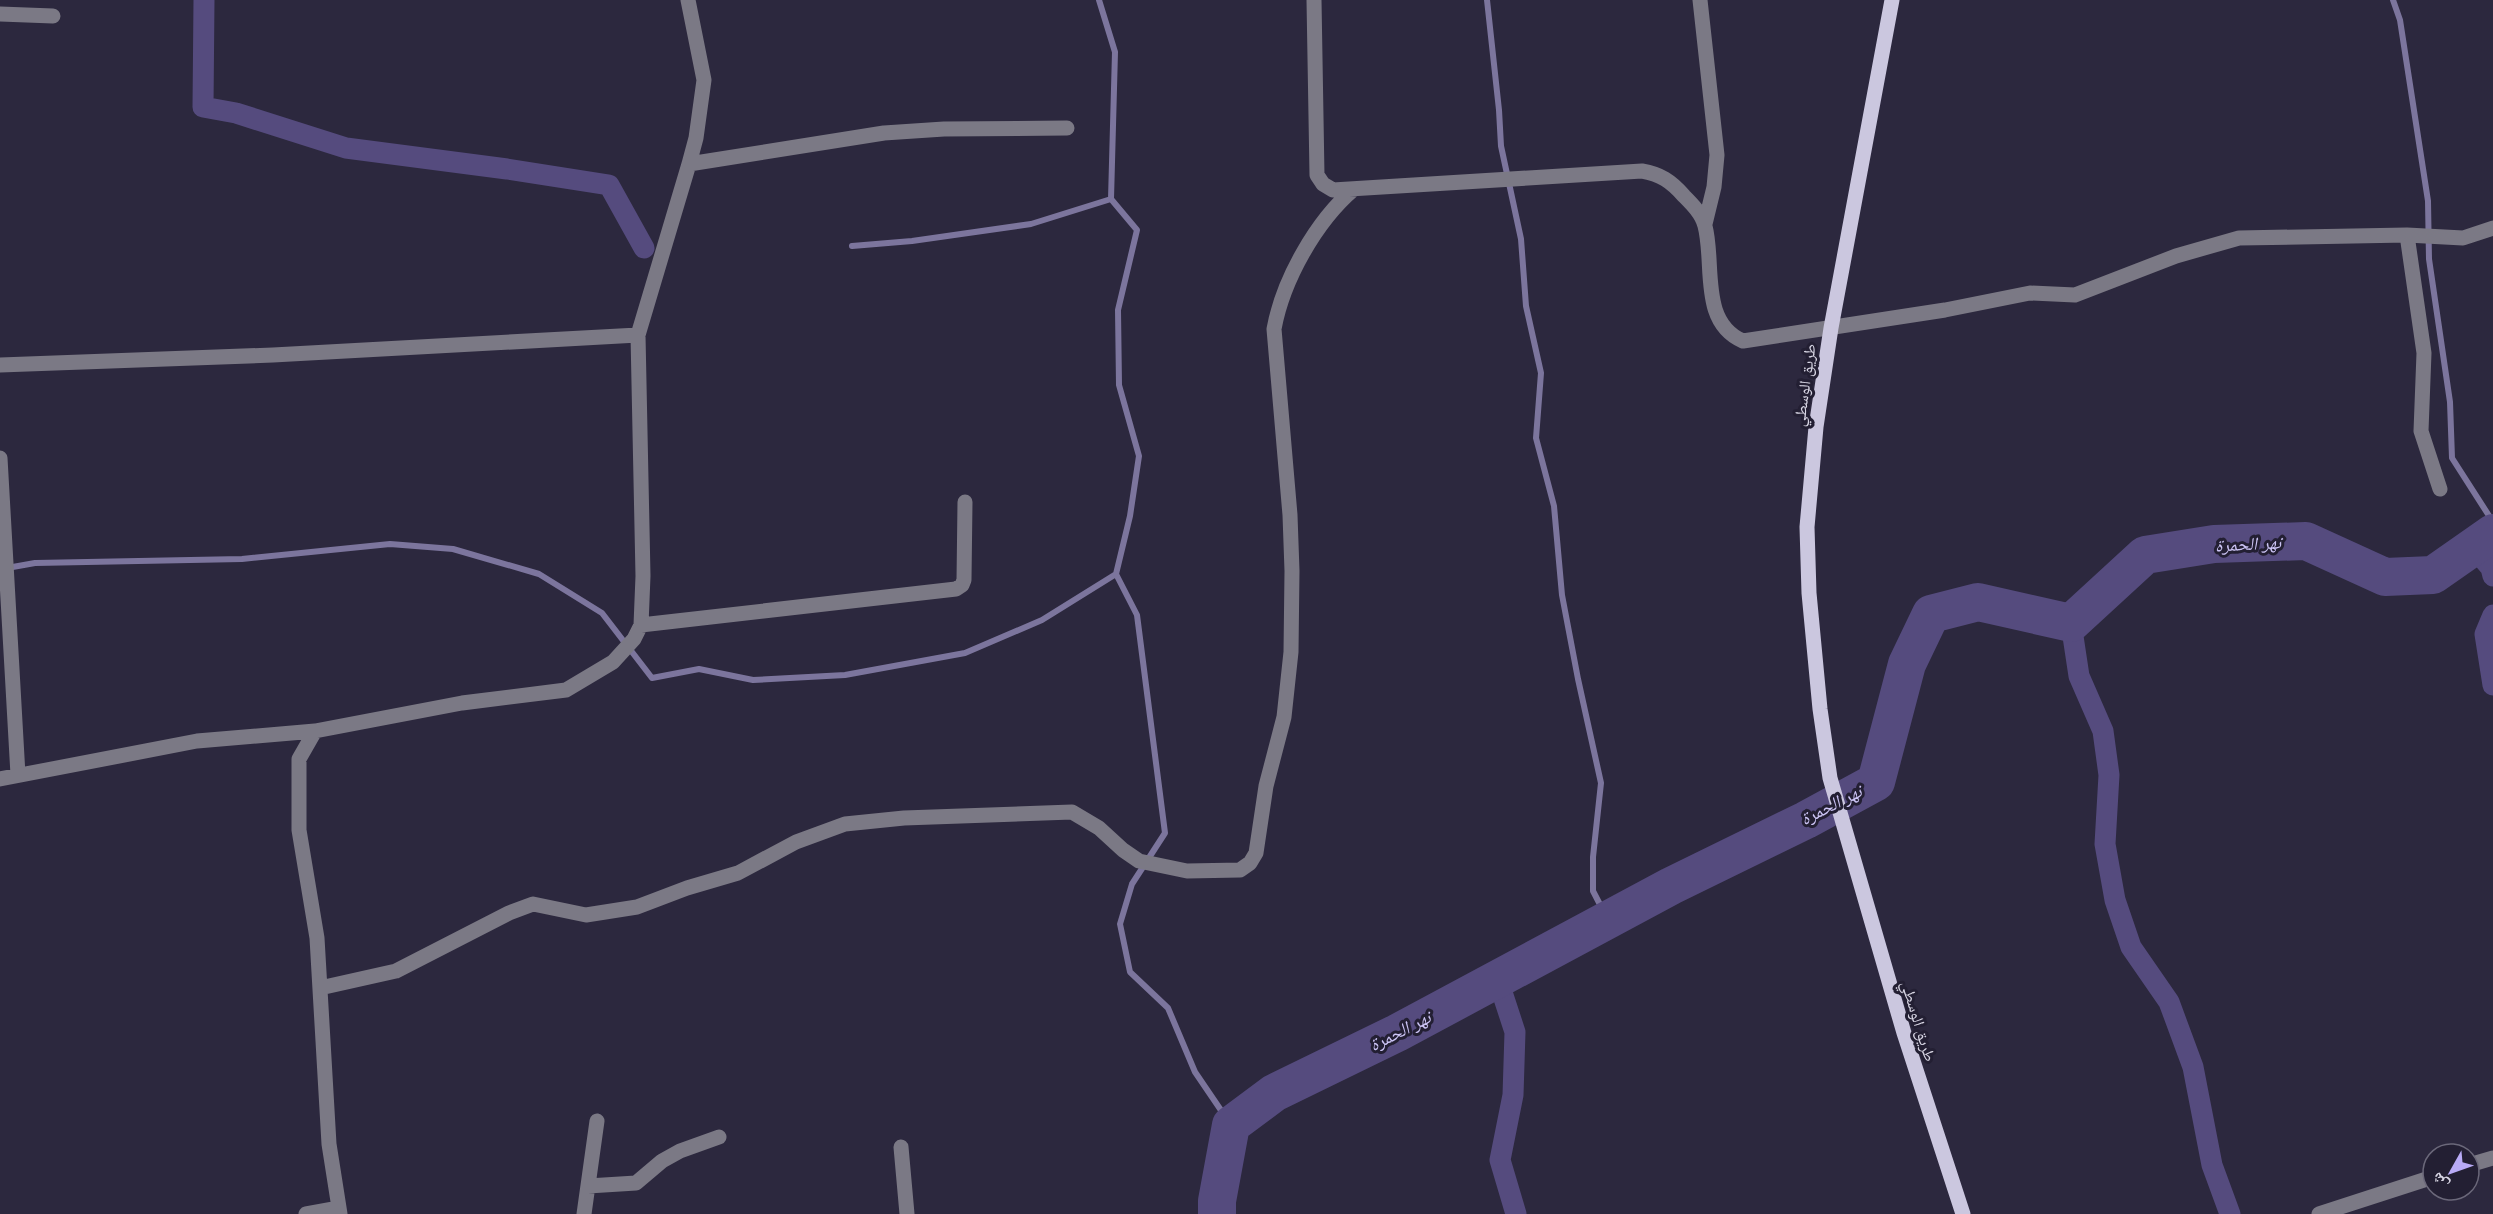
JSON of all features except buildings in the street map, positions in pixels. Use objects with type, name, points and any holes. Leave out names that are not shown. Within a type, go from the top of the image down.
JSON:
[{"type":"main road","name":"طريق الوسطي","points":[[1892,0],[1831,328],[1815,436],[1807,527],[1814,647],[1830,778],[1904,1033],[1963,1214]]},
{"type":"street","points":[[0,779],[197,741],[315,731],[462,703],[566,690],[613,662],[634,639],[641,625],[643,576],[638,335],[696,138],[704,80],[688,0]]},
{"type":"street","points":[[1314,0],[1317,175],[1323,184],[1333,190],[1642,171],[1657,173],[1679,190],[1696,209],[1705,224]]},
{"type":"street","points":[[1700,0],[1717,155],[1714,187],[1705,224],[1715,312],[1722,326],[1731,336],[1743,341],[1945,310],[2030,293],[2075,295],[2176,256],[2239,238],[2407,235],[2463,238],[2493,228]]},
{"type":"street","points":[[0,14],[53,16]]},
{"type":"street","points":[[689,164],[884,133],[944,129],[1067,128]]},
{"type":"street","points":[[320,988],[396,971],[509,913],[533,904],[586,915],[637,908],[687,888],[738,873],[796,842],[845,824],[904,818],[1072,812],[1099,828],[1139,861],[1187,871],[1240,870],[1250,863],[1256,853],[1266,786],[1279,741],[1288,692],[1293,611],[1290,515],[1274,329],[1278,310],[1306,248],[1333,208],[1354,189]]},
{"type":"street","points":[[2407,235],[2424,353],[2421,431],[2440,489]]},
{"type":"street","points":[[0,365],[273,355],[638,335]]},
{"type":"street","points":[[0,458],[18,775]]},
{"type":"street","points":[[641,625],[956,589],[962,585],[964,580],[965,502]]},
{"type":"street","points":[[306,1214],[339,1211],[329,1143],[317,938],[298,830],[299,759],[315,731]]},
{"type":"street","points":[[584,1214],[597,1121]]},
{"type":"street","points":[[588,1186],[636,1183],[662,1161],[680,1151],[719,1137]]},
{"type":"street","points":[[901,1147],[907,1214]]},
{"type":"street","points":[[2319,1214],[2421,1181]]},
{"type":"waterway","points":[[204,0],[203,107],[236,113],[346,148],[609,185],[644,248]]},
{"type":"waterway","points":[[1099,0],[1115,52],[1111,199],[1137,230],[1118,310],[1119,385],[1139,456],[1130,516],[1116,574],[1137,615],[1165,833],[1132,884],[1120,924],[1130,972],[1168,1008],[1195,1072],[1231,1125]]},
{"type":"waterway","points":[[1487,0],[1501,146],[1521,239],[1526,306],[1541,373],[1536,438],[1554,506],[1562,595],[1601,783],[1593,857],[1593,891],[1608,920]]},
{"type":"waterway","points":[[2393,0],[2400,20],[2428,201],[2429,259],[2450,402],[2452,458],[2493,522]]},
{"type":"waterway","points":[[852,246],[912,241],[1031,224],[1111,199]]},
{"type":"waterway","name":"نهر الحمرة","points":[[1217,1214],[1217,1201],[1231,1125],[1274,1093],[1397,1033],[1671,886],[1806,820],[1876,782],[1907,664],[1931,614],[1978,602],[2071,623],[2145,555],[2214,544],[2306,541],[2385,577],[2433,575],[2493,533]]},
{"type":"waterway","points":[[7,568],[35,563],[242,559],[390,544],[453,549],[539,574],[602,613],[652,678],[699,669],[753,680],[845,675],[965,653],[1042,620],[1116,574]]},
{"type":"waterway","points":[[2473,547],[2491,568],[2493,576]]},
{"type":"waterway","points":[[2493,615],[2485,634],[2493,685]]},
{"type":"waterway","points":[[2071,623],[2079,676],[2103,731],[2109,775],[2105,844],[2115,900],[2131,947],[2169,1002],[2193,1067],[2212,1165],[2230,1214]]},
{"type":"waterway","points":[[1498,980],[1515,1032],[1513,1095],[1500,1160],[1516,1214]]}]
